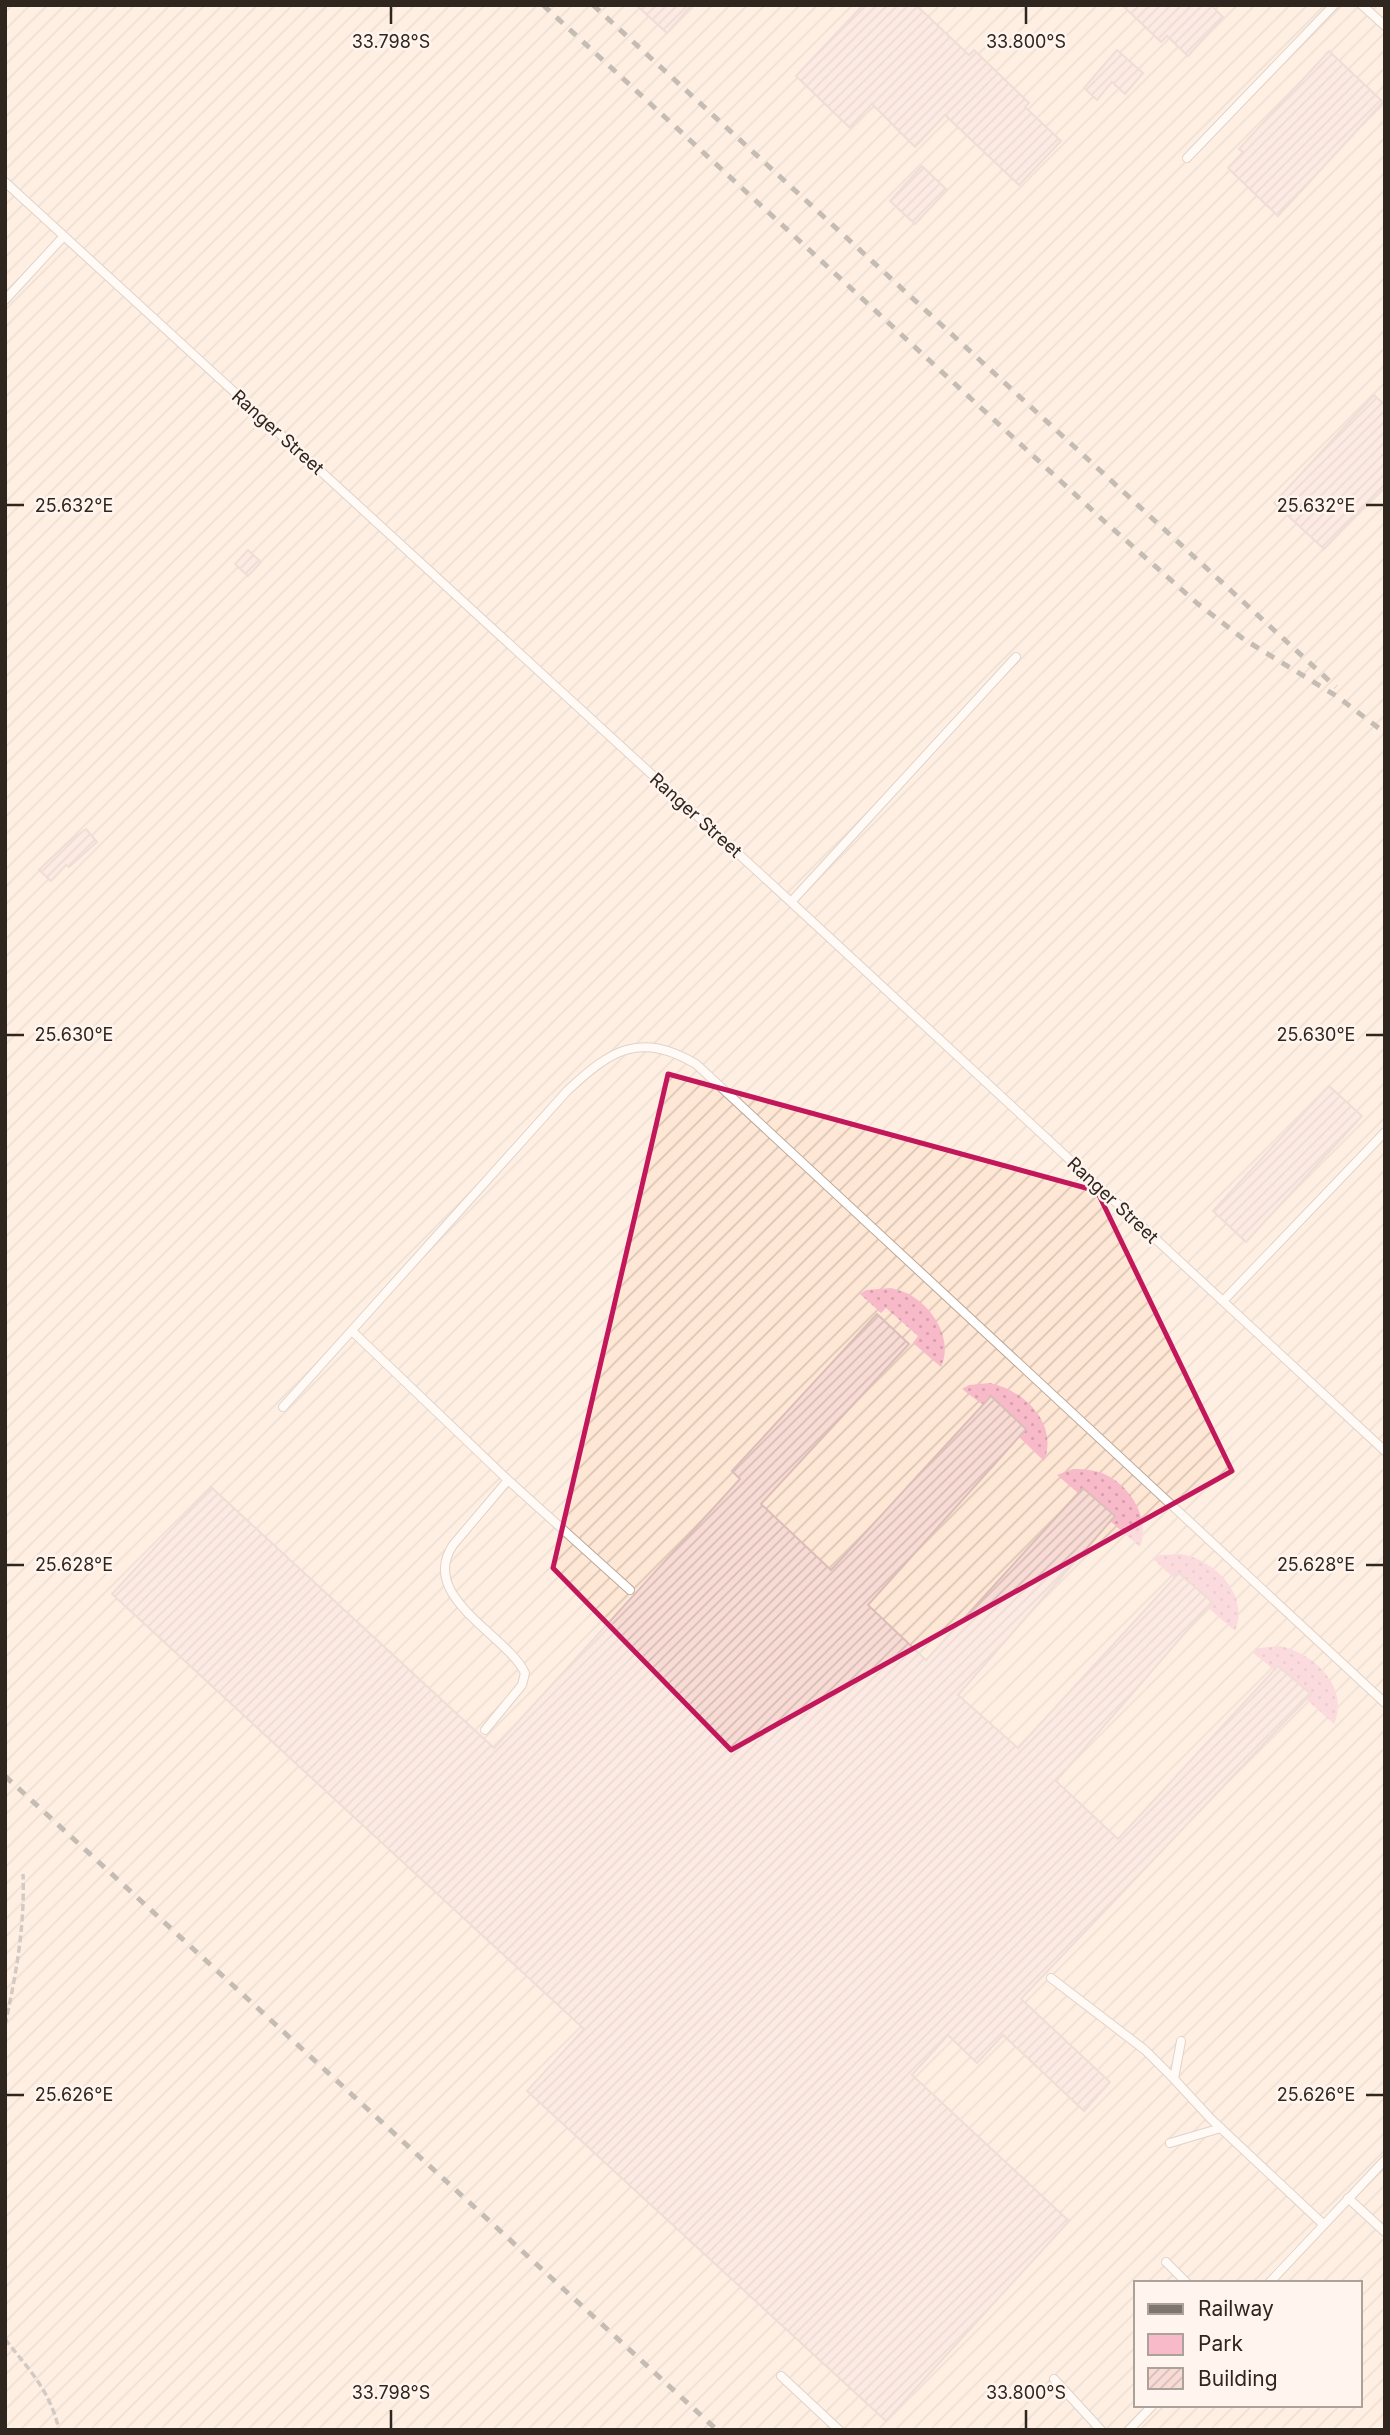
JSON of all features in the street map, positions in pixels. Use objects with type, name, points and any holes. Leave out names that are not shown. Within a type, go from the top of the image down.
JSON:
[{"type":"lane","points":[[1186,158],[1334,5]]},
{"type":"lane","points":[[1362,5],[1385,26]]},
{"type":"lane","name":"Ranger Street","points":[[5,182],[1385,1451]]},
{"type":"lane","points":[[5,300],[64,236]]},
{"type":"lane","points":[[791,902],[1016,657]]},
{"type":"lane","points":[[283,1407],[558,1101],[592,1067],[610,1055],[634,1048],[655,1047],[675,1052],[696,1065],[1385,1703]]},
{"type":"lane","points":[[1223,1301],[1385,1132]]},
{"type":"lane","points":[[352,1331],[508,1480],[630,1590]]},
{"type":"lane","points":[[485,1730],[522,1685],[525,1672],[510,1653],[465,1611],[447,1584],[445,1571],[449,1551],[508,1480]]},
{"type":"lane","points":[[1051,1978],[1145,2050],[1220,2129],[1323,2224]]},
{"type":"lane","points":[[1174,2079],[1181,2041]]},
{"type":"lane","points":[[1170,2143],[1220,2129]]},
{"type":"lane","points":[[1271,2281],[1385,2160]]},
{"type":"lane","points":[[1348,2198],[1385,2232]]},
{"type":"lane","points":[[1166,2262],[1185,2281]]},
{"type":"lane","points":[[781,2376],[839,2430]]},
{"type":"lane","points":[[1054,2379],[1101,2430]]},
{"type":"lane","points":[[1129,2430],[1151,2407]]},
{"type":"path","points":[[5,2025],[18,1969],[24,1899],[23,1874]]},
{"type":"path","points":[[5,2339],[44,2388],[56,2413],[60,2430]]},
{"type":"highlighted area","points":[[668,1074],[1097,1191],[1232,1471],[731,1750],[553,1568]]},
{"type":"shaded area","points":[[5,5],[1385,5],[1385,2430],[5,2430]]},
{"type":"green space","points":[[891,1288],[905,1292],[920,1302],[940,1327],[945,1347],[941,1367],[913,1343],[918,1336],[886,1308],[881,1313],[860,1294],[866,1290]]},
{"type":"green space","points":[[990,1383],[1015,1393],[1035,1411],[1047,1434],[1044,1461],[1019,1437],[991,1396],[983,1405],[962,1389],[969,1385]]},
{"type":"green space","points":[[1073,1469],[1101,1473],[1126,1490],[1141,1517],[1143,1537],[1140,1547],[1110,1521],[1115,1515],[1083,1488],[1078,1493],[1057,1475]]},
{"type":"green space","points":[[1181,1554],[1206,1564],[1226,1581],[1238,1605],[1235,1631],[1207,1607],[1212,1601],[1179,1573],[1174,1578],[1153,1559],[1160,1555]]},
{"type":"green space","points":[[1280,1646],[1305,1656],[1326,1674],[1337,1697],[1338,1710],[1334,1724],[1307,1700],[1311,1694],[1278,1666],[1274,1670],[1252,1652],[1259,1648]]},
{"type":"building","points":[[636,5],[692,5],[667,33]]},
{"type":"building","points":[[863,5],[916,5],[969,55],[974,50],[1029,103],[1025,107],[1061,141],[1019,185],[945,115],[915,147],[872,104],[850,128],[796,76]]},
{"type":"building","points":[[1122,5],[1211,5],[1223,17],[1188,56],[1167,36],[1161,42]]},
{"type":"building","points":[[1117,50],[1143,73],[1125,94],[1112,82],[1097,100],[1084,88]]},
{"type":"building","points":[[1329,51],[1383,102],[1278,216],[1228,168],[1243,152],[1239,149]]},
{"type":"building","points":[[922,166],[947,190],[915,224],[890,201]]},
{"type":"building","points":[[1374,395],[1385,405],[1385,484],[1324,549],[1274,503]]},
{"type":"building","points":[[248,550],[261,562],[248,576],[235,564]]},
{"type":"building","points":[[86,829],[97,842],[69,867],[66,865],[51,881],[39,870]]},
{"type":"building","points":[[1329,1086],[1362,1116],[1246,1242],[1213,1211]]},
{"type":"building","points":[[877,1314],[909,1344],[761,1504],[831,1570],[991,1396],[1026,1429],[868,1605],[926,1660],[1083,1488],[1115,1516],[958,1695],[1018,1748],[1179,1573],[1212,1602],[1056,1781],[1118,1839],[1278,1666],[1311,1694],[1021,1999],[1110,2082],[1084,2111],[1003,2035],[977,2063],[948,2035],[912,2075],[1069,2221],[886,2421],[527,2091],[584,2029],[112,1594],[211,1487],[494,1748],[740,1479],[732,1471]]},
{"type":"railway","points":[[543,5],[1104,521],[1198,604],[1245,640],[1338,697],[1385,733]]},
{"type":"railway","points":[[593,5],[1336,687]]},
{"type":"railway","points":[[5,1776],[717,2430]]}]
